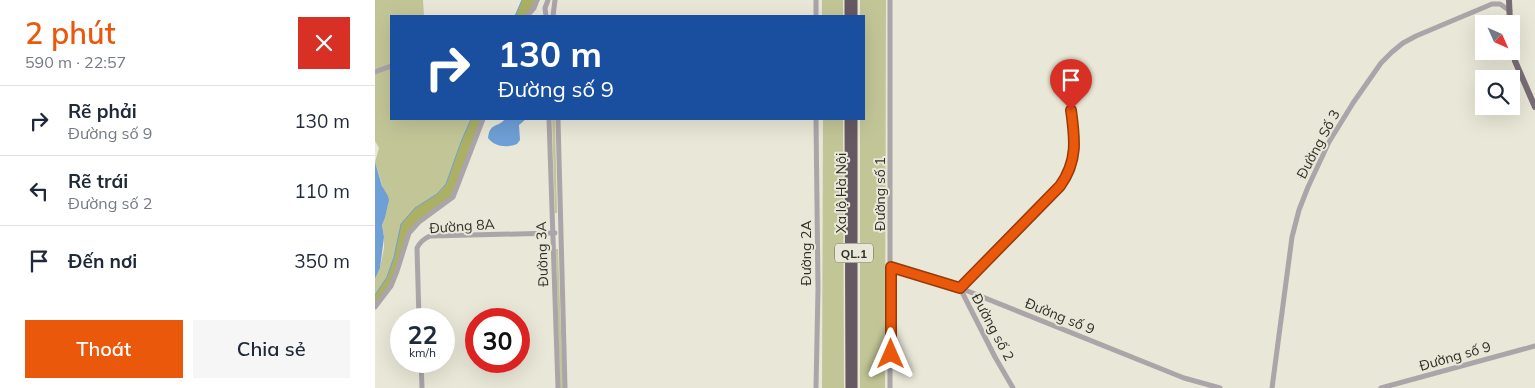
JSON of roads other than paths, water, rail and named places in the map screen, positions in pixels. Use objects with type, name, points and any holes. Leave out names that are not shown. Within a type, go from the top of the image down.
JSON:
[{"type":"highway","points":[[848,0],[848,15]]},
{"type":"highway","points":[[854,0],[854,15]]},
{"type":"highway","name":"Xa lộ Hà Nội","points":[[849,120],[849,388]]},
{"type":"highway","name":"Xa lộ Hà Nội","points":[[854,120],[854,388]]},
{"type":"main road","points":[[1509,0],[1510,15]]},
{"type":"main road","points":[[1515,60],[1535,107]]},
{"type":"street","points":[[528,15],[534,8],[537,0]]},
{"type":"street","points":[[546,15],[545,10],[548,0]]},
{"type":"street","points":[[553,15],[555,0]]},
{"type":"street","points":[[816,0],[816,15]]},
{"type":"street","name":"Đường số 1","points":[[890,0],[891,388]]},
{"type":"street","name":"Đường Số 3","points":[[1272,388],[1290,250],[1296,221],[1309,184],[1341,121],[1381,63],[1403,43],[1492,4],[1500,4],[1510,11]]},
{"type":"street","points":[[534,8],[545,10]]},
{"type":"street","points":[[375,72],[390,66]]},
{"type":"street","name":"Đường số 2","points":[[1013,388],[960,288],[1067,177],[1073,160],[1075,145],[1071,110]]},
{"type":"street","points":[[375,307],[391,286],[409,233],[419,222],[453,197],[483,120]]},
{"type":"street","name":"Đường 3A","points":[[549,120],[558,388]]},
{"type":"street","name":"Đường 3A","points":[[558,120],[565,388]]},
{"type":"street","name":"Đường 2A","points":[[816,120],[818,289],[816,388]]},
{"type":"street","name":"Đường 8A","points":[[419,308],[417,248],[424,239],[430,236],[560,233]]},
{"type":"street","name":"Đường số 9","points":[[891,267],[960,288],[1184,378],[1220,388]]},
{"type":"street","name":"Đường số 9","points":[[1381,388],[1535,346]]},
{"type":"street","points":[[421,373],[422,388]]},
{"type":"water","points":[[504,120],[525,120],[519,125],[520,140],[517,144],[501,146],[488,138],[492,127]]},
{"type":"water","points":[[375,162],[382,186],[389,200],[382,225],[384,237],[380,268],[375,279]]},
{"type":"waterway","points":[[515,15],[522,0]]},
{"type":"waterway","points":[[375,295],[387,277],[394,257],[401,224],[415,208],[437,194],[446,184],[471,120]]}]
